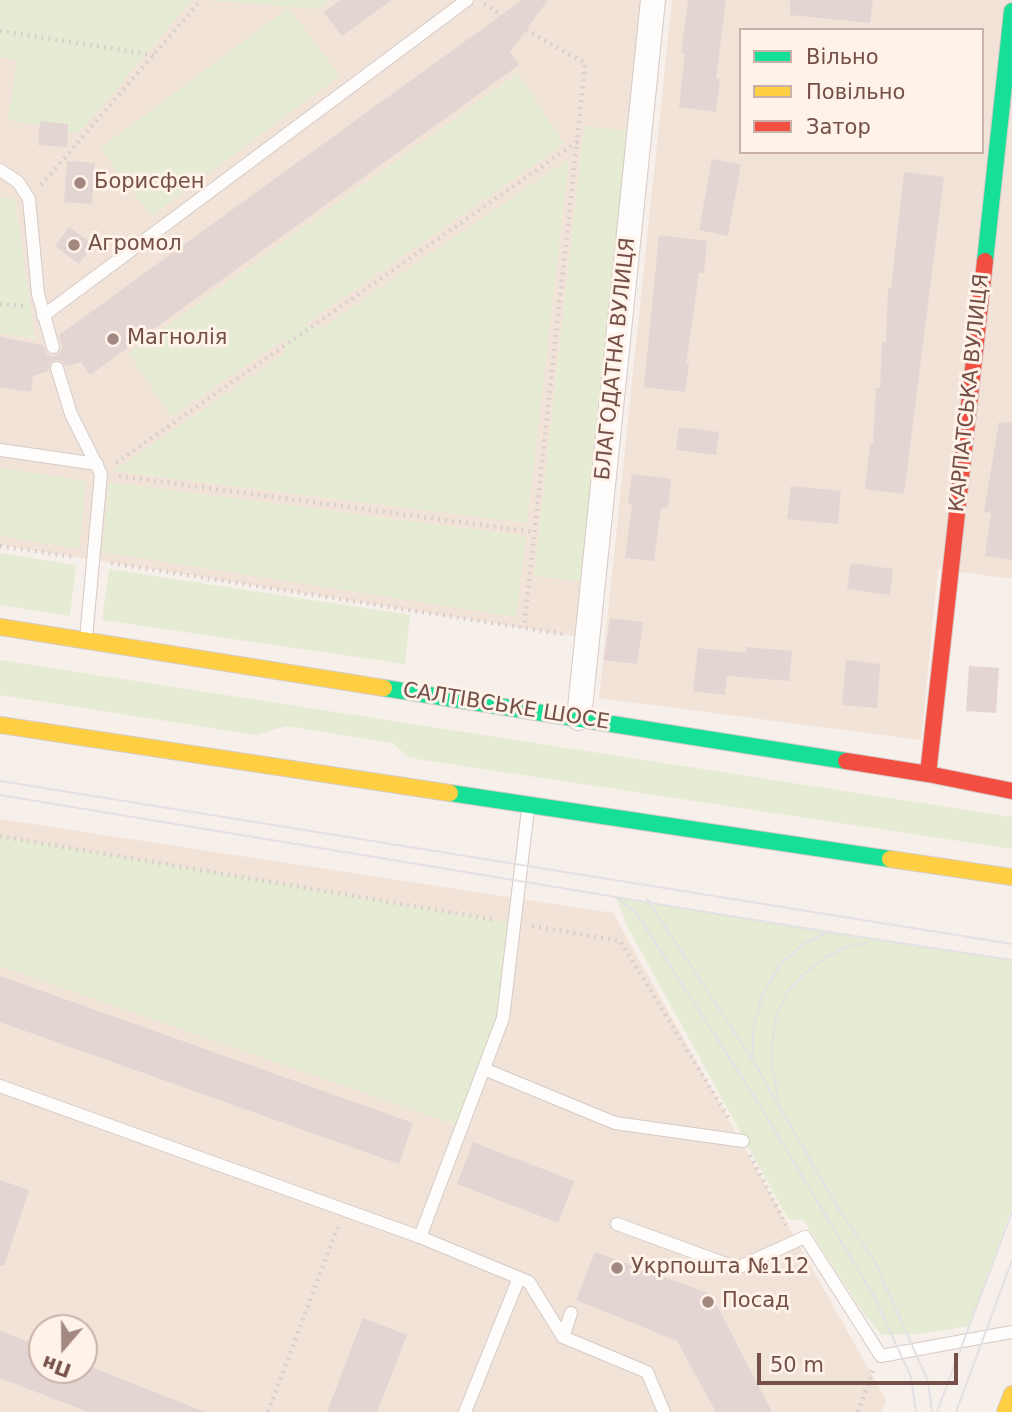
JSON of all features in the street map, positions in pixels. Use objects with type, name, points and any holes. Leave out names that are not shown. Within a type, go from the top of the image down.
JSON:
[{"type":"main road","name":"КАРПАТСЬКА ВУЛИЦЯ","points":[[928,774],[1012,11]]},
{"type":"main road","name":"САЛТІВСЬКЕ ШОСЕ","points":[[0,627],[928,774],[1012,791]]},
{"type":"main road","points":[[0,725],[1012,877]]},
{"type":"main road","points":[[1005,1412],[1012,1394]]},
{"type":"street","name":"БЛАГОДАТНА ВУЛИЦЯ","points":[[579,718],[653,0]]},
{"type":"lane","points":[[43,316],[467,0]]},
{"type":"lane","points":[[0,170],[18,181],[29,199],[38,294],[53,347]]},
{"type":"lane","points":[[57,368],[71,414],[99,469],[85,640]]},
{"type":"lane","points":[[0,450],[99,469]]},
{"type":"lane","points":[[420,1237],[503,1018],[528,805]]},
{"type":"lane","points":[[484,1069],[615,1122],[743,1141]]},
{"type":"lane","points":[[0,1086],[420,1237],[529,1282],[563,1337],[647,1372],[664,1412]]},
{"type":"lane","points":[[617,1224],[737,1268],[805,1237],[881,1356],[1012,1332]]},
{"type":"lane","points":[[465,1412],[519,1278]]},
{"type":"lane","points":[[563,1337],[571,1313]]},
{"type":"path","points":[[29,199],[201,0]]},
{"type":"path","points":[[478,0],[502,15]]},
{"type":"path","points":[[524,628],[585,63],[526,30]]},
{"type":"path","points":[[0,31],[155,55]]},
{"type":"path","points":[[99,469],[577,142]]},
{"type":"path","points":[[0,300],[8,305]]},
{"type":"path","points":[[99,469],[534,531]]},
{"type":"path","points":[[0,545],[587,638]]},
{"type":"path","points":[[268,1412],[344,1209]]},
{"type":"shaded area","points":[[0,0],[653,0],[587,638],[0,545]]},
{"type":"shaded area","points":[[672,0],[1012,0],[1012,579],[938,569],[921,740],[599,698]]},
{"type":"shaded area","points":[[0,819],[613,913],[886,1400],[882,1412],[0,1412]]},
{"type":"green space","points":[[0,0],[192,0],[79,133],[8,120],[17,60],[0,57]]},
{"type":"green space","points":[[203,0],[331,0],[319,9]]},
{"type":"green space","points":[[289,8],[340,76],[151,216],[100,148]]},
{"type":"green space","points":[[518,73],[564,144],[304,325],[323,327],[569,159],[527,523],[113,471],[284,354],[286,338],[171,417],[129,353]]},
{"type":"green space","points":[[584,126],[630,131],[585,582],[534,576]]},
{"type":"green space","points":[[0,197],[15,199],[35,339],[0,333]]},
{"type":"green space","points":[[0,468],[86,481],[79,549],[0,536]]},
{"type":"green space","points":[[109,482],[526,536],[516,617],[102,552]]},
{"type":"green space","points":[[0,553],[76,565],[70,616],[0,605]]},
{"type":"green space","points":[[109,569],[410,615],[405,664],[102,620]]},
{"type":"green space","points":[[0,660],[1012,817],[1012,849],[410,758],[392,743],[286,726],[256,735],[0,695]]},
{"type":"green space","points":[[0,836],[513,923],[503,1018],[462,1127],[0,966]]},
{"type":"green space","points":[[616,897],[1012,960],[1012,1207],[970,1326],[919,1334],[882,1335],[862,1311],[803,1220],[788,1219],[626,924]]},
{"type":"building","points":[[341,0],[392,0],[342,36],[324,12]]},
{"type":"building","points":[[522,0],[548,0],[510,52],[519,65],[90,375],[81,362],[66,366],[62,361],[55,360],[50,363],[49,371],[33,376],[31,392],[0,387],[0,337],[43,345],[47,354],[59,354],[62,348],[59,335]]},
{"type":"building","points":[[688,0],[726,0],[716,79],[720,79],[716,112],[679,107],[685,53],[681,53]]},
{"type":"building","points":[[790,0],[873,0],[870,23],[790,15]]},
{"type":"building","points":[[40,121],[68,124],[67,147],[38,145]]},
{"type":"building","points":[[712,159],[741,164],[728,236],[699,230]]},
{"type":"building","name":"Борисфен","points":[[67,161],[95,163],[92,204],[64,202]]},
{"type":"building","points":[[904,172],[944,177],[904,494],[865,489],[870,443],[873,444],[876,388],[880,388],[882,342],[886,342],[888,288],[891,288]]},
{"type":"building","name":"Агромол","points":[[69,227],[93,244],[79,264],[55,246]]},
{"type":"building","points":[[659,235],[707,241],[704,273],[699,273],[686,364],[689,364],[685,392],[644,387]]},
{"type":"building","points":[[999,422],[1012,423],[1012,560],[985,556],[991,513],[984,512]]},
{"type":"building","points":[[679,427],[719,432],[716,455],[676,450]]},
{"type":"building","points":[[632,474],[671,479],[668,508],[661,507],[654,561],[625,558],[632,504],[628,503]]},
{"type":"building","points":[[791,486],[841,491],[838,524],[787,519]]},
{"type":"building","points":[[851,563],[893,569],[890,595],[847,589]]},
{"type":"building","points":[[610,618],[643,622],[637,664],[604,660]]},
{"type":"building","points":[[747,647],[792,651],[789,681],[727,676],[725,695],[693,691],[698,648],[746,653]]},
{"type":"building","points":[[846,660],[880,664],[877,708],[842,705]]},
{"type":"building","points":[[969,666],[999,668],[996,713],[966,711]]},
{"type":"building","points":[[0,976],[413,1123],[399,1164],[0,1022]]},
{"type":"building","points":[[473,1142],[574,1181],[558,1223],[457,1184]]},
{"type":"building","points":[[0,1180],[29,1190],[4,1266],[0,1265]]},
{"type":"building","points":[[595,1252],[711,1294],[772,1412],[716,1412],[677,1341],[576,1300]]},
{"type":"building","points":[[363,1318],[407,1335],[377,1412],[327,1412]]},
{"type":"building","points":[[0,1331],[28,1342],[28,1384],[98,1384],[98,1370],[205,1412],[88,1412],[0,1378]]},
{"type":"tram line","points":[[0,781],[1012,944]]},
{"type":"tram line","points":[[0,795],[827,932],[1012,960]]},
{"type":"tram line","points":[[616,897],[637,914],[759,1104],[874,1296],[911,1377],[916,1412]]},
{"type":"tram line","points":[[647,899],[752,1059],[839,1210],[874,1260],[928,1381],[932,1412]]},
{"type":"tram line","points":[[752,1060],[754,1023],[763,994],[780,965],[803,944],[829,931]]},
{"type":"tram line","points":[[778,1096],[771,1060],[775,1021],[786,993],[826,957],[852,945],[867,943]]},
{"type":"tram line","points":[[937,1412],[1012,1212]]},
{"type":"tram line","points":[[956,1412],[1012,1260]]},
{"type":"traffic: fast","points":[[985,261],[1012,11]]},
{"type":"traffic: fast","points":[[384,688],[846,761]]},
{"type":"traffic: fast","points":[[450,793],[890,859]]},
{"type":"traffic: slow","points":[[0,627],[384,688]]},
{"type":"traffic: slow","points":[[0,725],[450,793]]},
{"type":"traffic: slow","points":[[890,859],[1012,877]]},
{"type":"traffic: slow","points":[[1005,1412],[1012,1394]]},
{"type":"traffic: jam","points":[[928,774],[985,261]]},
{"type":"traffic: jam","points":[[846,761],[1012,791]]},
{"type":"place","name":"Борисфен","points":[[80,183]]},
{"type":"place","name":"Агромол","points":[[74,245]]},
{"type":"place","name":"Магнолія","points":[[113,339]]},
{"type":"place","name":"Укрпошта №112","points":[[617,1268]]},
{"type":"place","name":"Посад","points":[[708,1302]]}]
